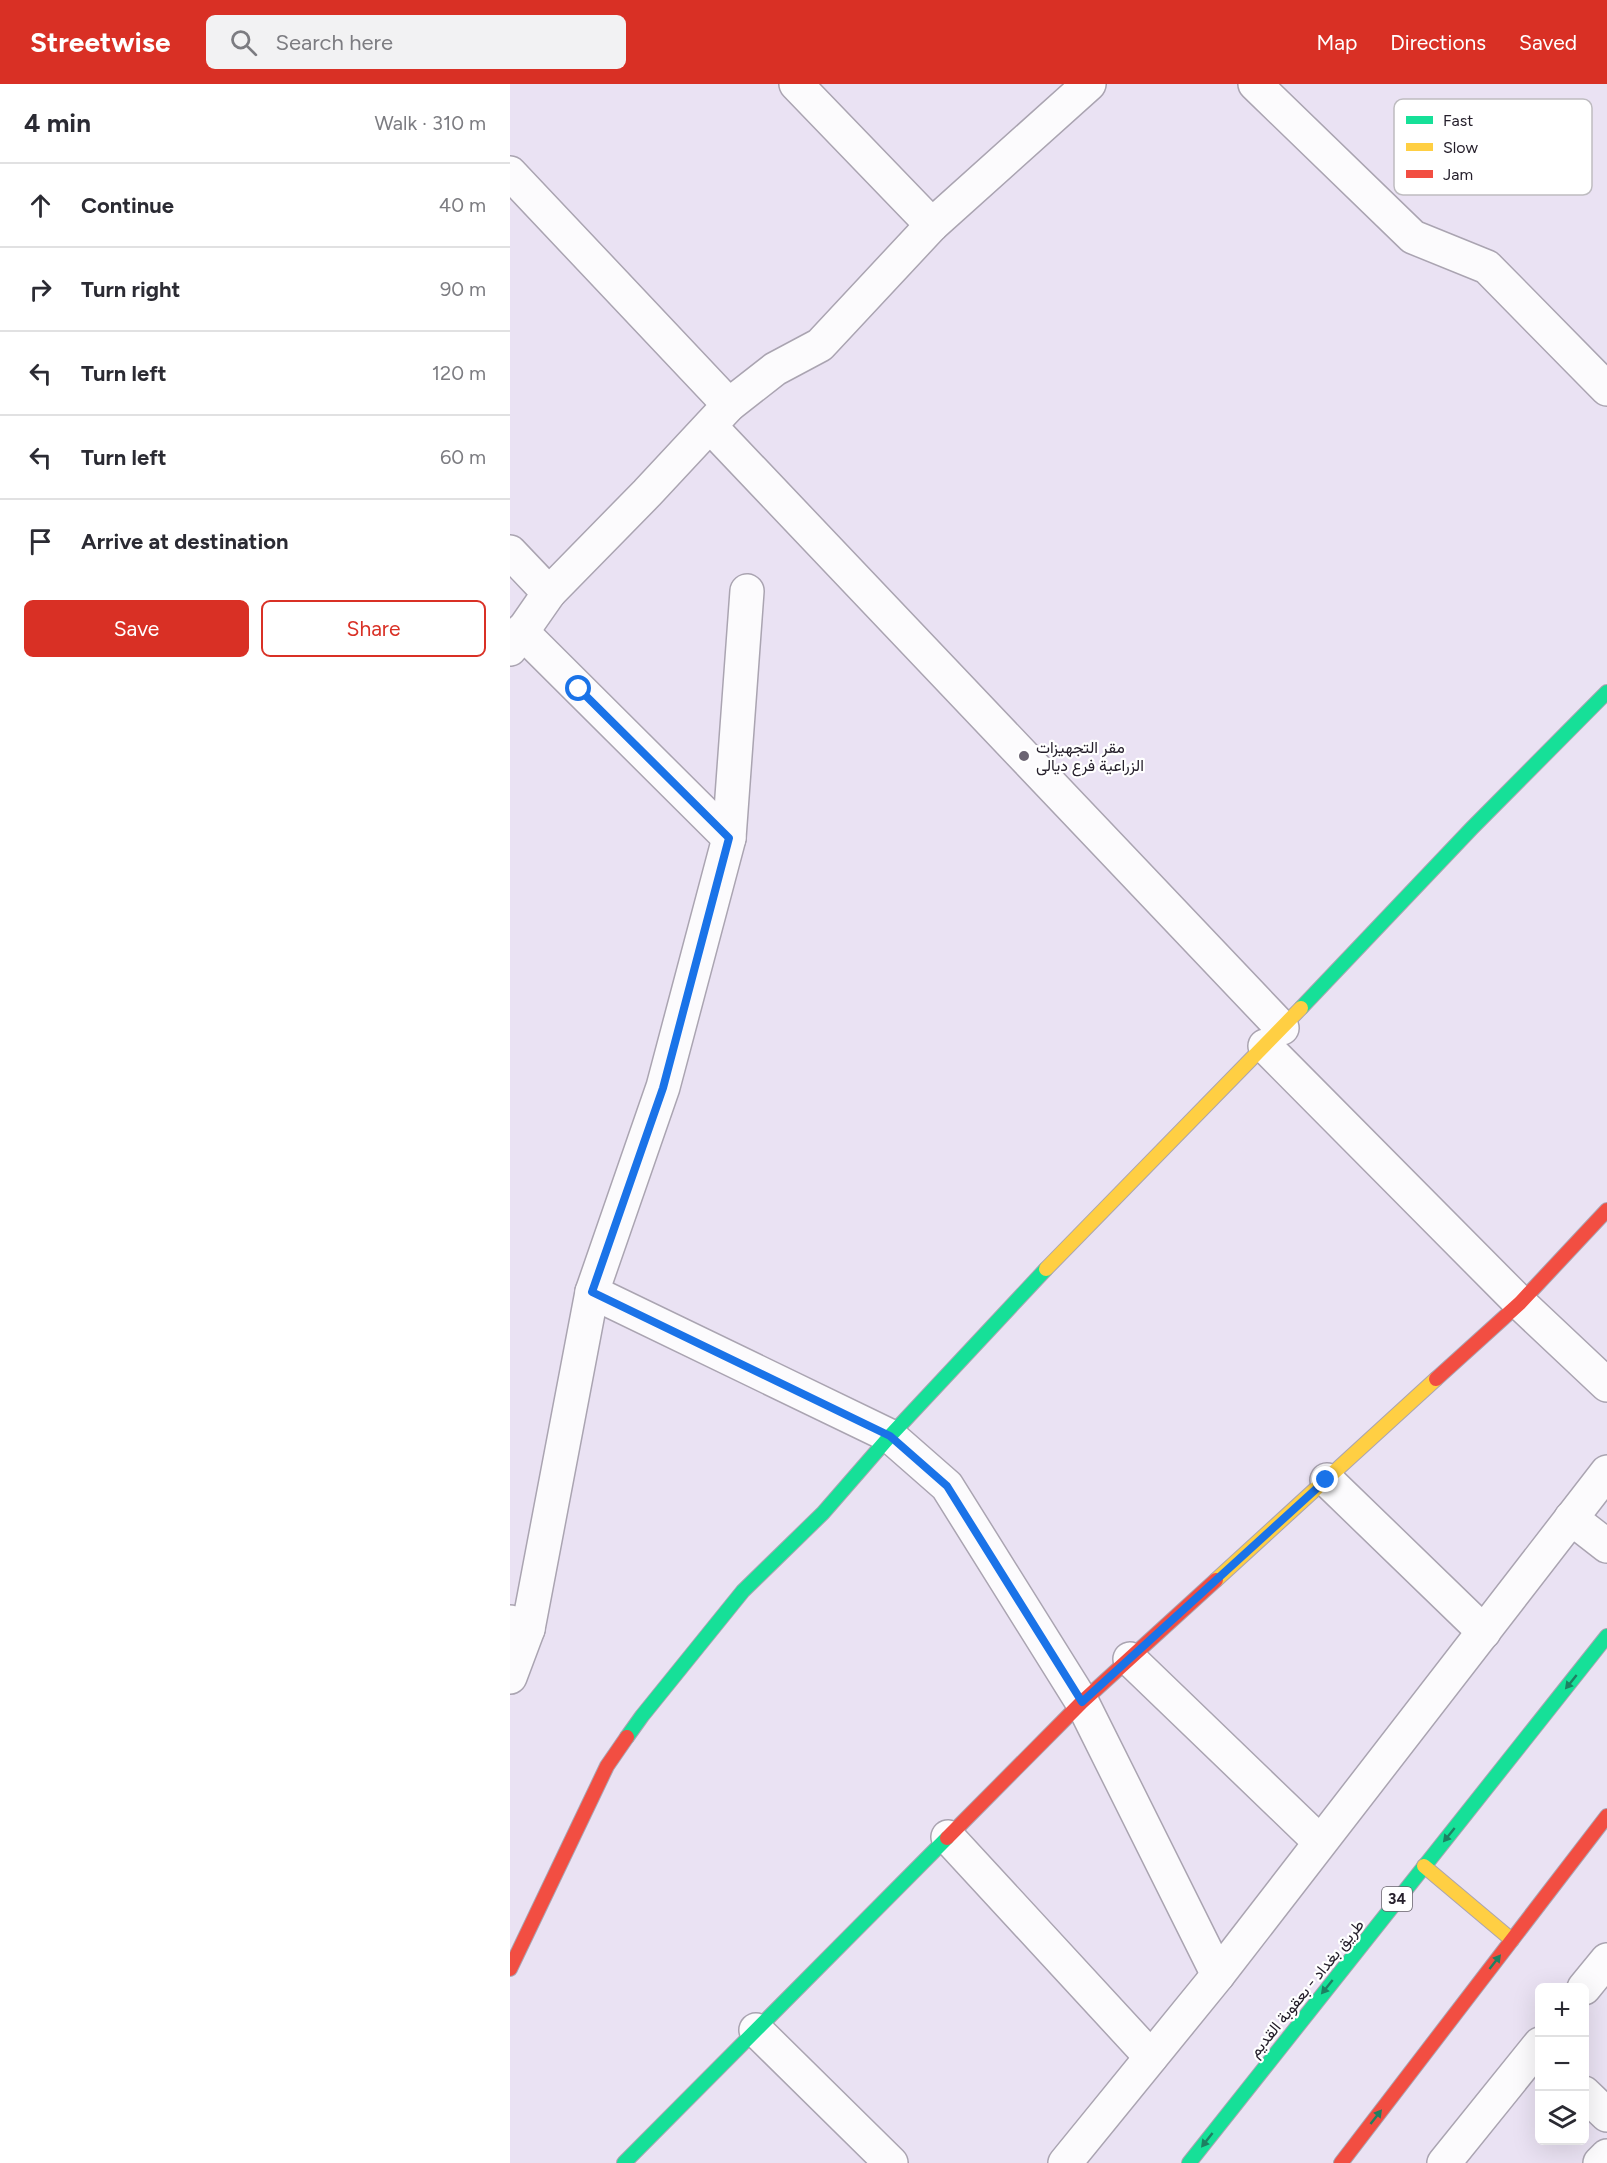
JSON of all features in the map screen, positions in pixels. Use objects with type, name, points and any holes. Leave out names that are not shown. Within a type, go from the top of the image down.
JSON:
[{"type":"main road","points":[[510,1969],[606,1766],[642,1716],[743,1591],[823,1513],[890,1436],[1016,1300],[1274,1037],[1472,828],[1607,692]]},
{"type":"main road","points":[[624,2163],[1082,1702],[1520,1303],[1607,1210]]},
{"type":"main road","name":"طريق بغداد - بعقوبة القديم","points":[[1189,2163],[1607,1636]]},
{"type":"main road","points":[[1341,2163],[1607,1816]]},
{"type":"main road","points":[[1424,1866],[1512,1940]]},
{"type":"street","points":[[796,84],[932,225]]},
{"type":"street","points":[[729,838],[516,640],[549,593],[719,416],[775,369],[820,345],[932,225],[1089,84]]},
{"type":"street","points":[[1255,84],[1413,237],[1487,267],[1607,389]]},
{"type":"street","points":[[510,173],[719,416],[1274,1037],[1520,1303],[1607,1385]]},
{"type":"street","points":[[510,552],[549,593]]},
{"type":"street","points":[[510,1677],[519,1625],[592,1292],[663,1088],[729,838],[747,591]]},
{"type":"street","points":[[592,1292],[890,1436],[947,1486],[1082,1702],[1218,1975]]},
{"type":"street","points":[[1065,2163],[1218,1975],[1607,1472]]},
{"type":"street","points":[[1326,1480],[1484,1632]]},
{"type":"street","points":[[1571,1518],[1607,1546]]},
{"type":"street","points":[[1130,1659],[1320,1842]]},
{"type":"street","points":[[948,1837],[1151,2057]]},
{"type":"street","points":[[1588,1983],[1607,1960]]},
{"type":"street","points":[[756,2030],[891,2163]]},
{"type":"street","points":[[1444,2163],[1535,2051]]},
{"type":"street","points":[[1589,2098],[1607,2115]]},
{"type":"street","points":[[1600,2163],[1607,2156]]},
{"type":"traffic: fast","points":[[1301,1008],[1472,828],[1607,692]]},
{"type":"traffic: fast","points":[[627,1737],[743,1591],[823,1513],[890,1436],[1046,1269]]},
{"type":"traffic: fast","points":[[1189,2163],[1607,1636]]},
{"type":"traffic: fast","points":[[624,2163],[947,1838]]},
{"type":"traffic: slow","points":[[1046,1269],[1301,1008]]},
{"type":"traffic: slow","points":[[1216,1580],[1436,1379]]},
{"type":"traffic: slow","points":[[1424,1866],[1512,1940]]},
{"type":"traffic: jam","points":[[1436,1379],[1520,1303],[1607,1210]]},
{"type":"traffic: jam","points":[[947,1838],[1082,1702],[1216,1580]]},
{"type":"traffic: jam","points":[[510,1969],[607,1766],[627,1737]]},
{"type":"traffic: jam","points":[[1341,2163],[1607,1816]]},
{"type":"place","name":"مقر التجهيزات الزراعية فرع ديالى","points":[[1024,756]]},
{"type":"route","points":[[579,689],[729,838],[663,1088],[592,1292],[890,1436],[947,1486],[1082,1702],[1326,1480]]}]
